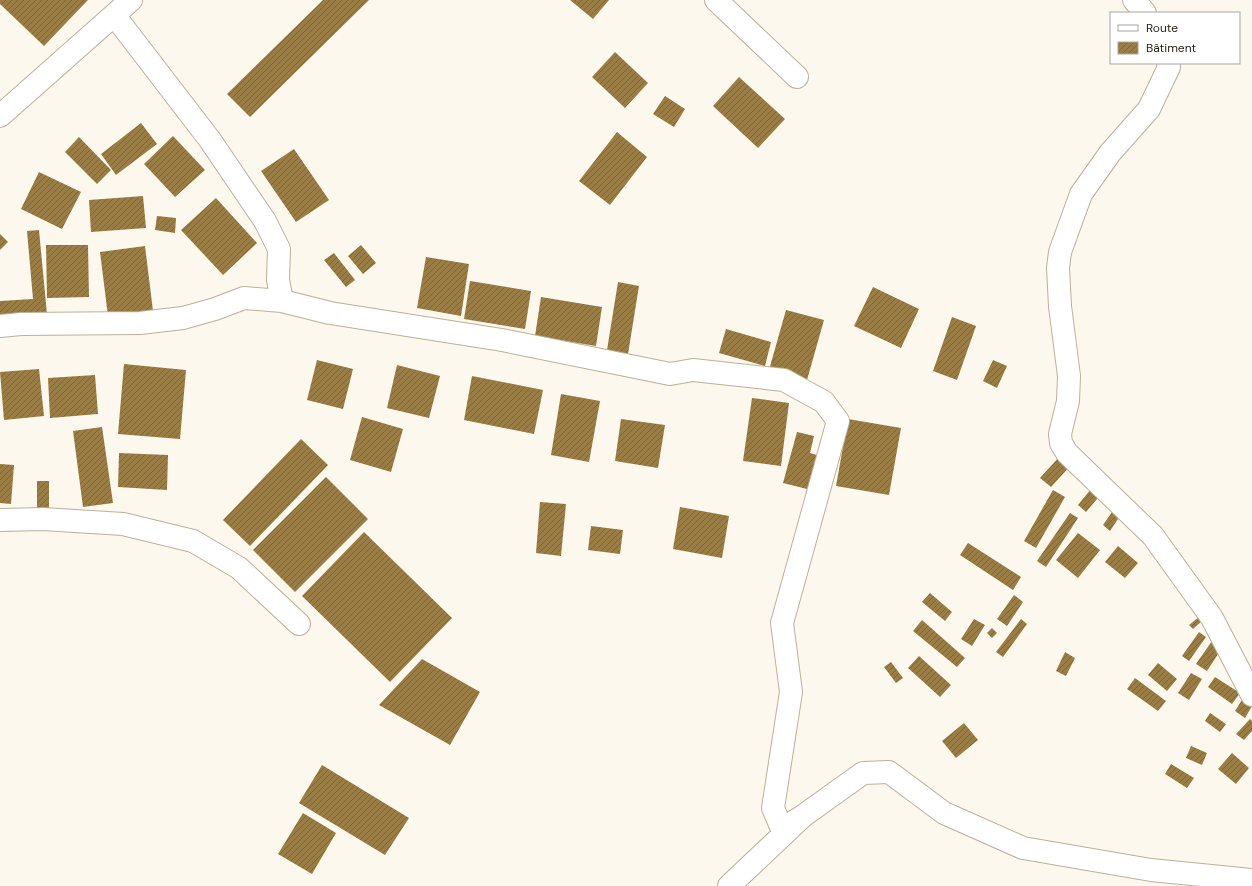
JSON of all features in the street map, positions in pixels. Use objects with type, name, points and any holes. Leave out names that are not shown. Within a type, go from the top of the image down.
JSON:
[{"type":"street","points":[[0,116],[131,0]]},
{"type":"street","points":[[716,0],[797,77]]},
{"type":"street","points":[[1134,0],[1144,12]]},
{"type":"street","points":[[114,15],[210,140],[265,221],[278,249],[278,280],[282,301]]},
{"type":"street","points":[[1168,64],[1169,67],[1149,109],[1110,153],[1081,194],[1060,252],[1058,268],[1060,306],[1069,376],[1068,401],[1060,434],[1060,443],[1067,453],[1153,536],[1212,618],[1252,695]]},
{"type":"street","points":[[0,326],[21,324],[140,323],[183,318],[244,298],[278,280]]},
{"type":"street","points":[[244,298],[282,301],[330,312],[502,340],[670,374],[693,370],[784,380],[824,402],[838,421],[782,623],[791,692],[773,808],[782,829],[803,816],[863,773],[889,772],[944,813],[1023,848],[1150,870],[1252,880]]},
{"type":"street","points":[[0,520],[43,519],[123,524],[193,542],[239,568],[299,624]]},
{"type":"street","points":[[729,886],[803,816]]},
{"type":"building","points":[[0,0],[88,0],[44,46],[0,4]]},
{"type":"building","points":[[323,0],[369,0],[250,117],[227,94]]},
{"type":"building","points":[[570,0],[609,0],[593,19]]},
{"type":"building","points":[[615,52],[648,83],[625,108],[592,77]]},
{"type":"building","points":[[739,77],[785,119],[758,148],[713,106]]},
{"type":"building","points":[[665,96],[685,109],[674,127],[653,114]]},
{"type":"building","points":[[141,123],[157,144],[116,175],[101,154]]},
{"type":"building","points":[[617,132],[647,157],[610,205],[579,181]]},
{"type":"building","points":[[173,136],[205,170],[175,197],[144,164]]},
{"type":"building","points":[[79,137],[111,170],[97,184],[65,152]]},
{"type":"building","points":[[294,149],[329,200],[296,222],[261,171]]},
{"type":"building","points":[[39,172],[81,192],[62,229],[21,209]]},
{"type":"building","points":[[143,196],[146,228],[91,232],[89,200]]},
{"type":"building","points":[[216,198],[257,243],[223,275],[181,230]]},
{"type":"building","points":[[157,216],[176,218],[175,233],[155,230]]},
{"type":"building","points":[[39,230],[48,325],[0,329],[0,301],[33,299],[27,231]]},
{"type":"building","points":[[0,234],[8,242],[0,250]]},
{"type":"building","points":[[46,245],[88,245],[89,297],[47,298]]},
{"type":"building","points":[[361,245],[376,263],[363,274],[348,256]]},
{"type":"building","points":[[145,246],[154,319],[109,324],[100,252]]},
{"type":"building","points":[[334,253],[355,280],[346,287],[324,260]]},
{"type":"building","points":[[426,257],[469,264],[461,316],[417,308]]},
{"type":"building","points":[[470,281],[531,291],[525,329],[464,319]]},
{"type":"building","points":[[618,282],[639,286],[628,354],[607,350]]},
{"type":"building","points":[[873,287],[919,309],[901,348],[854,326]]},
{"type":"building","points":[[541,297],[602,307],[596,346],[535,336]]},
{"type":"building","points":[[786,310],[824,320],[807,380],[769,370]]},
{"type":"building","points":[[952,317],[976,326],[957,380],[933,371]]},
{"type":"building","points":[[726,329],[771,342],[765,366],[719,353]]},
{"type":"building","points":[[317,360],[353,369],[343,409],[307,400]]},
{"type":"building","points":[[993,360],[1007,366],[997,388],[983,381]]},
{"type":"building","points":[[124,364],[186,370],[180,439],[118,434]]},
{"type":"building","points":[[397,365],[440,376],[429,418],[387,408]]},
{"type":"building","points":[[39,369],[44,416],[4,420],[0,372]]},
{"type":"building","points":[[95,375],[98,414],[50,418],[48,378]]},
{"type":"building","points":[[472,376],[543,390],[534,434],[464,420]]},
{"type":"building","points":[[561,394],[600,401],[589,462],[551,455]]},
{"type":"building","points":[[752,398],[789,403],[781,466],[743,461]]},
{"type":"building","points":[[362,417],[403,429],[391,472],[350,460]]},
{"type":"building","points":[[621,419],[665,425],[658,468],[615,461]]},
{"type":"building","points":[[848,419],[901,428],[889,495],[836,486]]},
{"type":"building","points":[[102,427],[113,503],[83,507],[73,431]]},
{"type":"building","points":[[797,432],[814,436],[810,453],[820,456],[811,490],[783,483]]},
{"type":"building","points":[[301,439],[328,465],[250,546],[223,520]]},
{"type":"building","points":[[119,453],[168,455],[167,490],[118,487]]},
{"type":"building","points":[[1061,455],[1072,464],[1051,487],[1040,478]]},
{"type":"building","points":[[0,464],[14,465],[11,504],[0,503]]},
{"type":"building","points":[[326,477],[368,519],[295,592],[253,550]]},
{"type":"building","points":[[1099,479],[1108,486],[1086,512],[1078,505]]},
{"type":"building","points":[[37,481],[49,481],[49,512],[37,512]]},
{"type":"building","points":[[1053,490],[1065,497],[1036,548],[1024,541]]},
{"type":"building","points":[[540,502],[566,504],[561,556],[536,553]]},
{"type":"building","points":[[1119,502],[1126,507],[1110,531],[1103,525]]},
{"type":"building","points":[[680,507],[729,516],[722,558],[673,549]]},
{"type":"building","points":[[1070,513],[1078,518],[1046,567],[1037,561]]},
{"type":"building","points":[[591,526],[623,530],[620,554],[588,550]]},
{"type":"building","points":[[364,532],[452,618],[390,682],[302,596]]},
{"type":"building","points":[[1078,533],[1100,550],[1078,578],[1056,560]]},
{"type":"building","points":[[968,543],[1021,577],[1013,590],[960,555]]},
{"type":"building","points":[[1118,546],[1138,563],[1125,578],[1105,562]]},
{"type":"building","points":[[930,593],[952,612],[945,621],[922,602]]},
{"type":"building","points":[[1014,595],[1023,602],[1007,626],[997,619]]},
{"type":"building","points":[[1199,617],[1202,621],[1193,629],[1189,625]]},
{"type":"building","points":[[974,619],[985,625],[972,646],[961,639]]},
{"type":"building","points":[[1021,619],[1027,624],[1003,657],[996,652]]},
{"type":"building","points":[[922,620],[965,658],[957,667],[913,631]]},
{"type":"building","points":[[992,628],[997,633],[992,638],[987,633]]},
{"type":"building","points":[[1199,632],[1206,637],[1189,661],[1182,656]]},
{"type":"building","points":[[1212,641],[1222,648],[1207,671],[1196,664]]},
{"type":"building","points":[[1065,652],[1075,658],[1066,676],[1056,671]]},
{"type":"building","points":[[919,656],[951,685],[940,697],[908,668]]},
{"type":"building","points":[[422,659],[480,692],[450,745],[379,705]]},
{"type":"building","points":[[891,662],[903,678],[896,683],[884,667]]},
{"type":"building","points":[[1158,663],[1177,679],[1167,691],[1148,675]]},
{"type":"building","points":[[1191,673],[1202,679],[1189,700],[1178,693]]},
{"type":"building","points":[[1215,677],[1240,693],[1232,704],[1208,687]]},
{"type":"building","points":[[1135,678],[1166,701],[1158,711],[1127,689]]},
{"type":"building","points":[[1250,687],[1252,688],[1252,706],[1245,718],[1235,711]]},
{"type":"building","points":[[1210,713],[1226,724],[1220,732],[1205,721]]},
{"type":"building","points":[[1250,719],[1252,721],[1252,731],[1244,740],[1236,734]]},
{"type":"building","points":[[964,723],[978,740],[956,758],[942,741]]},
{"type":"building","points":[[1191,746],[1207,753],[1202,765],[1186,758]]},
{"type":"building","points":[[1232,753],[1249,768],[1236,784],[1218,769]]},
{"type":"building","points":[[1171,764],[1194,778],[1187,788],[1165,774]]},
{"type":"building","points":[[322,765],[409,818],[385,855],[299,803]]},
{"type":"building","points":[[303,813],[336,833],[312,874],[278,854]]}]
